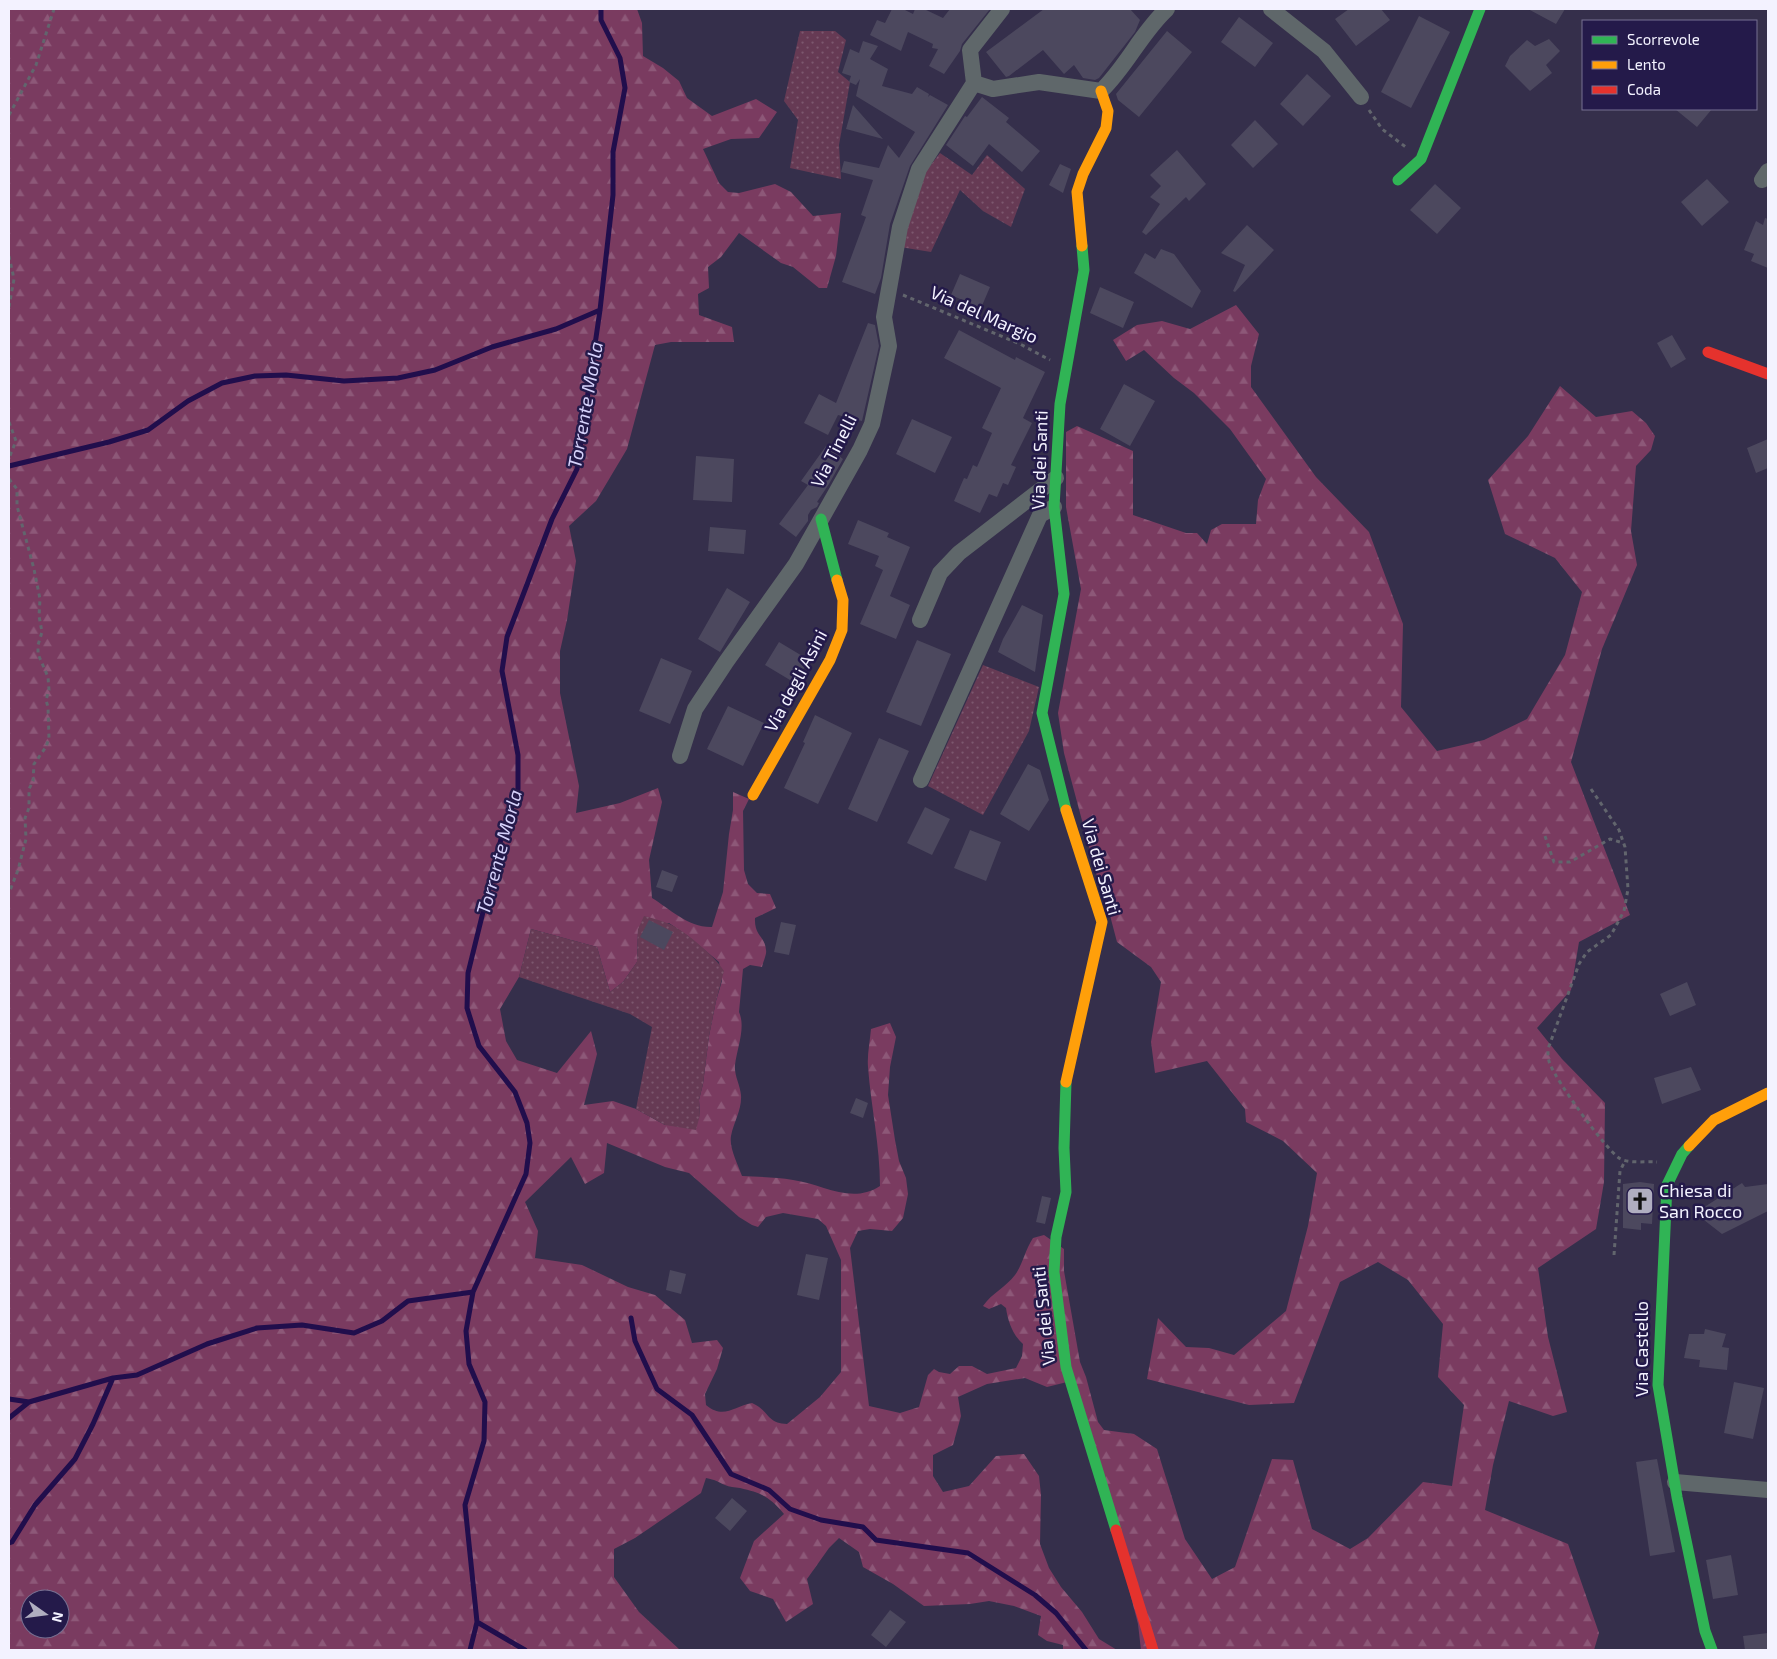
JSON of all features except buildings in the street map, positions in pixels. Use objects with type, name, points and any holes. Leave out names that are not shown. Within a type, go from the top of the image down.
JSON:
[{"type":"street","points":[[1002,9],[970,50],[974,83],[993,90],[1039,82],[1101,91],[1114,78],[1153,22],[1167,9]]},
{"type":"street","points":[[1271,9],[1324,51],[1361,97]]},
{"type":"street","points":[[1398,180],[1421,159],[1480,9]]},
{"type":"street","name":"Via Tinelli","points":[[680,756],[695,709],[796,564],[860,450],[872,424],[889,346],[884,317],[900,227],[919,169],[974,83]]},
{"type":"street","name":"Via dei Santi","points":[[1101,91],[1108,111],[1106,128],[1082,174],[1077,192],[1084,270],[1060,404],[1054,507],[1064,594],[1042,713],[1070,826],[1102,922],[1066,1079],[1064,1148],[1066,1192],[1056,1237],[1054,1272],[1066,1367],[1153,1650]]},
{"type":"street","points":[[1708,352],[1768,374]]},
{"type":"street","points":[[920,620],[940,573],[959,553],[1056,478]]},
{"type":"street","points":[[921,780],[1040,514],[1054,507]]},
{"type":"street","name":"Via degli Asini","points":[[753,795],[830,660],[842,630],[843,600],[821,519]]},
{"type":"street","name":"Via Castello","points":[[1712,1650],[1705,1630],[1675,1482],[1658,1385],[1667,1185],[1682,1154],[1714,1120],[1768,1093]]},
{"type":"street","points":[[1675,1482],[1768,1490]]},
{"type":"path","points":[[9,115],[36,65],[54,9]]},
{"type":"path","points":[[1361,97],[1382,129],[1421,159]]},
{"type":"path","points":[[9,256],[14,279],[9,307]]},
{"type":"path","name":"Via del Margio","points":[[889,289],[1012,340],[1066,369]]},
{"type":"path","points":[[9,422],[16,441],[9,458]]},
{"type":"path","points":[[9,479],[17,489],[17,506],[40,599],[38,616],[42,632],[38,644],[38,654],[48,677],[49,690],[46,700],[49,738],[46,748],[34,764],[33,780],[29,789],[29,808],[25,818],[26,839],[18,870],[9,894]]},
{"type":"path","points":[[1591,789],[1619,830],[1624,843],[1628,889],[1624,912],[1610,936],[1587,952],[1580,964],[1548,1049],[1549,1062],[1555,1075],[1598,1135],[1618,1158],[1625,1161],[1678,1163]]},
{"type":"path","points":[[1545,836],[1554,862],[1570,862],[1610,839],[1624,843]]},
{"type":"path","points":[[1614,1255],[1620,1171],[1625,1161]]},
{"type":"green space","points":[[9,9],[637,9],[642,23],[643,56],[663,68],[679,81],[687,98],[712,116],[756,99],[777,112],[759,138],[731,139],[703,149],[719,183],[728,192],[739,193],[775,184],[791,192],[813,216],[841,213],[836,256],[827,288],[819,288],[793,267],[781,263],[739,233],[721,257],[708,267],[709,288],[698,294],[699,315],[732,327],[734,342],[671,342],[655,345],[627,449],[596,501],[569,526],[576,561],[560,651],[560,693],[579,786],[576,813],[620,803],[658,788],[662,802],[649,860],[652,898],[688,921],[712,927],[723,892],[733,810],[733,792],[749,799],[743,811],[744,870],[748,884],[757,893],[770,894],[776,908],[755,918],[756,929],[764,942],[766,950],[762,967],[750,965],[743,969],[739,1012],[742,1025],[735,1069],[741,1100],[731,1136],[733,1151],[742,1176],[793,1180],[848,1194],[858,1194],[880,1186],[879,1156],[869,1082],[868,1058],[871,1029],[890,1023],[896,1037],[890,1067],[888,1095],[899,1161],[906,1178],[908,1194],[903,1218],[892,1231],[870,1229],[858,1231],[850,1248],[869,1406],[900,1413],[919,1407],[928,1375],[934,1369],[950,1374],[959,1366],[972,1366],[987,1374],[1016,1368],[1022,1356],[1023,1344],[1011,1328],[1006,1308],[1001,1304],[989,1309],[983,1306],[1015,1275],[1033,1238],[1044,1235],[1064,1249],[1064,1271],[1080,1362],[1098,1422],[1104,1430],[1134,1434],[1157,1449],[1185,1539],[1212,1579],[1235,1567],[1272,1459],[1293,1460],[1312,1529],[1350,1549],[1368,1538],[1423,1482],[1452,1486],[1464,1405],[1438,1377],[1443,1324],[1408,1280],[1378,1262],[1340,1282],[1294,1403],[1249,1405],[1147,1379],[1158,1318],[1186,1347],[1209,1348],[1234,1355],[1286,1311],[1308,1226],[1317,1173],[1283,1141],[1246,1122],[1245,1109],[1207,1061],[1155,1073],[1151,1042],[1161,982],[1151,967],[1117,942],[1096,873],[1064,753],[1058,713],[1081,589],[1066,507],[1066,432],[1077,426],[1133,451],[1133,515],[1186,533],[1197,533],[1207,544],[1211,530],[1222,524],[1256,524],[1258,500],[1266,479],[1230,429],[1194,393],[1174,378],[1144,350],[1126,361],[1113,340],[1137,325],[1162,321],[1190,329],[1236,305],[1259,334],[1251,366],[1251,387],[1316,477],[1369,532],[1403,624],[1401,707],[1437,751],[1484,740],[1527,719],[1565,655],[1582,592],[1555,558],[1505,534],[1488,480],[1528,436],[1560,386],[1596,417],[1632,411],[1646,423],[1655,436],[1651,450],[1636,466],[1631,531],[1637,565],[1602,649],[1571,762],[1630,915],[1579,942],[1571,990],[1537,1028],[1562,1059],[1605,1103],[1604,1182],[1596,1229],[1538,1268],[1548,1337],[1567,1412],[1553,1416],[1509,1401],[1493,1465],[1485,1510],[1568,1544],[1599,1633],[1594,1650],[1141,1650],[1138,1624],[1075,1380],[1047,1387],[1025,1378],[987,1384],[958,1397],[961,1416],[953,1445],[933,1455],[933,1476],[943,1492],[969,1486],[996,1456],[1024,1454],[1039,1476],[1041,1495],[1040,1544],[1049,1568],[1061,1587],[1082,1612],[1099,1639],[1117,1650],[1063,1650],[1063,1645],[1047,1641],[1038,1635],[1041,1616],[1014,1606],[989,1601],[970,1604],[924,1606],[893,1584],[863,1567],[859,1552],[839,1538],[829,1548],[807,1579],[813,1604],[786,1622],[773,1599],[750,1591],[740,1578],[754,1541],[784,1514],[774,1503],[760,1494],[727,1486],[706,1478],[701,1493],[635,1538],[614,1549],[614,1577],[639,1612],[680,1650],[9,1650]],"holes":[[[669,923],[719,962],[722,981],[709,1036],[699,1100],[700,1115],[665,1125],[636,1109],[613,1101],[584,1105],[597,1054],[591,1031],[557,1073],[517,1060],[506,1041],[500,1009],[519,977],[531,929],[597,947],[610,992],[623,982],[637,962],[638,929]],[[607,1143],[665,1167],[689,1173],[739,1217],[752,1225],[758,1227],[766,1217],[783,1213],[818,1219],[826,1226],[841,1260],[841,1372],[820,1397],[787,1424],[771,1419],[758,1406],[752,1403],[724,1412],[712,1409],[706,1405],[705,1394],[717,1369],[723,1348],[717,1340],[692,1343],[685,1320],[655,1295],[628,1287],[582,1265],[535,1258],[538,1231],[525,1202],[571,1157],[585,1184],[604,1173]]]},
{"type":"shaded area","points":[[800,31],[835,31],[846,40],[838,72],[850,82],[839,145],[841,179],[790,168],[798,120],[784,101]]},
{"type":"shaded area","points":[[940,153],[972,175],[987,155],[1025,189],[1011,227],[983,211],[960,190],[931,252],[900,247],[923,175]]},
{"type":"shaded area","points":[[983,665],[1039,687],[1029,731],[983,815],[928,786]]},
{"type":"shaded area","points":[[644,916],[673,926],[690,937],[724,971],[709,1036],[699,1100],[700,1115],[696,1130],[665,1125],[636,1109],[652,1027],[630,1014],[519,977],[531,929],[597,947],[610,992],[623,982],[637,962],[638,929]]},
{"type":"waterway","name":"Torrente Morla","points":[[470,1650],[477,1622],[465,1505],[484,1441],[485,1402],[469,1364],[466,1331],[473,1292],[526,1174],[530,1143],[527,1123],[515,1092],[479,1046],[467,1008],[468,973],[501,839],[518,789],[518,755],[502,671],[507,637],[552,519],[577,469],[600,310],[613,195],[613,152],[625,88],[620,58],[601,20],[601,9]]},
{"type":"waterway","points":[[9,466],[109,442],[148,430],[188,401],[222,383],[255,376],[286,375],[344,381],[398,378],[435,370],[492,347],[556,329],[600,310]]},
{"type":"waterway","points":[[9,1418],[29,1402],[113,1378],[137,1375],[207,1344],[257,1328],[302,1325],[354,1333],[382,1321],[408,1301],[473,1292]]},
{"type":"waterway","points":[[631,1318],[635,1341],[657,1389],[692,1415],[731,1474],[769,1490],[790,1509],[821,1520],[863,1527],[876,1540],[968,1553],[1035,1595],[1056,1613],[1086,1650]]},
{"type":"waterway","points":[[9,1543],[12,1542],[35,1505],[75,1459],[113,1378]]},
{"type":"waterway","points":[[9,1399],[29,1402]]},
{"type":"waterway","points":[[477,1622],[525,1650]]},
{"type":"traffic: fast","points":[[1398,180],[1421,159],[1480,9]]},
{"type":"traffic: fast","points":[[1066,810],[1042,713],[1064,594],[1054,507],[1060,404],[1084,270],[1082,246]]},
{"type":"traffic: fast","points":[[821,519],[837,580]]},
{"type":"traffic: fast","points":[[1066,1082],[1064,1148],[1066,1192],[1056,1237],[1054,1272],[1066,1367],[1116,1530]]},
{"type":"traffic: fast","points":[[1689,1146],[1682,1154],[1667,1185],[1658,1385],[1677,1497],[1705,1631],[1712,1650]]},
{"type":"traffic: slow","points":[[1082,246],[1077,192],[1083,174],[1106,128],[1108,111],[1101,91]]},
{"type":"traffic: slow","points":[[753,795],[830,660],[842,630],[843,600],[837,580]]},
{"type":"traffic: slow","points":[[1066,810],[1102,922],[1066,1082]]},
{"type":"traffic: slow","points":[[1689,1146],[1714,1120],[1768,1093]]},
{"type":"traffic: jam","points":[[1708,352],[1768,374]]},
{"type":"traffic: jam","points":[[1116,1530],[1153,1650]]},
{"type":"place","name":"Chiesa di San Rocco","points":[[1640,1201]]}]
